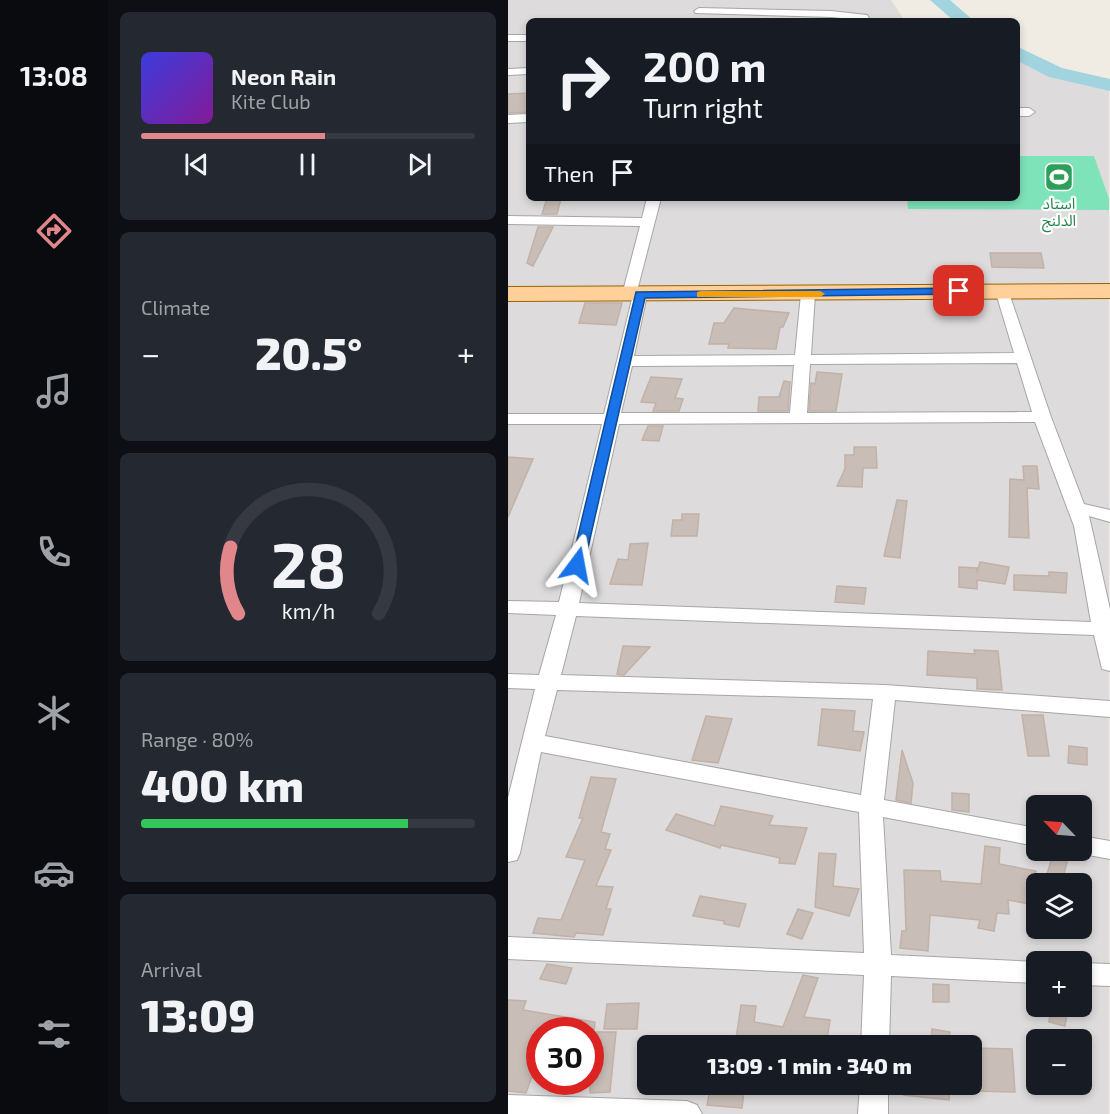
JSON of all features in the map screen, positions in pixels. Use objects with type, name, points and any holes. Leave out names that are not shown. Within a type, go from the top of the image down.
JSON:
[{"type":"main road","points":[[508,294],[1110,291]]},
{"type":"street","points":[[703,0],[697,16],[864,16]]},
{"type":"street","points":[[790,17],[793,0]]},
{"type":"street","points":[[508,38],[526,38]]},
{"type":"street","points":[[508,72],[526,71]]},
{"type":"street","points":[[508,118],[526,118]]},
{"type":"street","points":[[508,853],[532,742],[568,607],[624,361],[646,222],[653,201]]},
{"type":"street","points":[[508,220],[646,222]]},
{"type":"street","points":[[1002,290],[1042,417],[1083,526],[1106,629],[1110,664]]},
{"type":"street","points":[[798,418],[808,294]]},
{"type":"street","points":[[624,361],[1023,358]]},
{"type":"street","points":[[508,419],[1042,417]]},
{"type":"street","points":[[1075,507],[1110,516]]},
{"type":"street","points":[[508,607],[568,607],[1106,629]]},
{"type":"street","points":[[508,681],[884,692],[1110,709]]},
{"type":"street","points":[[875,1035],[878,964],[871,806],[884,692]]},
{"type":"street","points":[[532,742],[1026,835]]},
{"type":"street","points":[[1092,847],[1110,850]]},
{"type":"street","points":[[508,948],[1026,971]]},
{"type":"street","points":[[1092,974],[1110,975]]},
{"type":"street","points":[[873,1114],[874,1095]]},
{"type":"street","points":[[508,1108],[687,1114]]},
{"type":"shaded area","points":[[508,0],[891,0],[903,18],[526,18],[526,201],[1020,201],[1020,62],[1109,89],[1109,1114],[508,1114]]},
{"type":"green space","name":"استاد الدلنج","points":[[1020,156],[1094,156],[1109,199],[1109,210],[908,209],[907,201],[1020,201]]},
{"type":"building","points":[[526,93],[526,112],[508,113],[508,94]]},
{"type":"building","points":[[546,201],[560,201],[557,214],[542,214]]},
{"type":"building","points":[[538,227],[553,227],[533,266],[527,263]]},
{"type":"building","points":[[990,253],[1041,253],[1044,268],[992,267]]},
{"type":"building","points":[[585,303],[622,303],[616,325],[579,323]]},
{"type":"building","points":[[734,308],[789,313],[783,327],[780,327],[776,349],[728,348],[729,344],[709,344],[714,323],[724,323]]},
{"type":"building","points":[[817,372],[842,374],[836,411],[809,411],[811,383],[815,384]]},
{"type":"building","points":[[651,377],[682,379],[675,398],[683,399],[679,411],[653,411],[656,403],[641,402]]},
{"type":"building","points":[[784,381],[790,382],[788,411],[758,411],[759,397],[779,397]]},
{"type":"building","points":[[648,426],[663,426],[659,441],[642,440]]},
{"type":"building","points":[[854,447],[876,447],[877,468],[863,468],[862,487],[837,486],[845,469],[845,455],[854,455]]},
{"type":"building","points":[[508,457],[533,459],[508,517]]},
{"type":"building","points":[[1023,466],[1037,466],[1039,489],[1027,488],[1029,538],[1009,537],[1010,479],[1024,480]]},
{"type":"building","points":[[897,500],[907,501],[900,558],[884,556]]},
{"type":"building","points":[[682,514],[699,514],[697,536],[671,536],[673,520],[682,520]]},
{"type":"building","points":[[648,543],[642,585],[610,584],[618,559],[628,560],[630,544]]},
{"type":"building","points":[[980,562],[1009,567],[1005,584],[977,580],[977,589],[959,587],[959,567],[977,568],[977,573]]},
{"type":"building","points":[[1049,572],[1067,573],[1066,593],[1014,590],[1014,575],[1049,576]]},
{"type":"building","points":[[837,586],[866,588],[864,604],[835,602]]},
{"type":"building","points":[[623,646],[650,647],[624,675],[617,674]]},
{"type":"building","points":[[974,650],[998,651],[1002,690],[977,689],[977,678],[927,675],[928,651],[975,654]]},
{"type":"building","points":[[822,709],[855,711],[853,731],[864,732],[860,751],[818,745]]},
{"type":"building","points":[[1022,715],[1043,715],[1049,756],[1028,756]]},
{"type":"building","points":[[706,716],[732,719],[718,763],[692,760]]},
{"type":"building","points":[[1069,746],[1087,748],[1087,765],[1068,763]]},
{"type":"building","points":[[902,750],[913,783],[911,803],[896,800]]},
{"type":"building","points":[[591,777],[616,779],[601,832],[610,834],[605,849],[611,850],[596,886],[613,887],[606,909],[611,909],[603,935],[576,933],[574,937],[533,933],[538,918],[561,920],[585,860],[566,857],[583,818],[579,818]]},
{"type":"building","points":[[952,793],[969,794],[969,812],[952,810]]},
{"type":"building","points":[[721,806],[773,816],[769,825],[807,828],[795,864],[779,863],[780,858],[721,845],[720,848],[666,830],[676,814],[714,826]]},
{"type":"building","points":[[985,846],[1000,848],[999,864],[1036,871],[1036,873],[1026,873],[1026,903],[1008,900],[1009,914],[997,913],[994,931],[978,928],[980,920],[930,915],[928,951],[900,948],[902,931],[906,931],[904,870],[940,871],[941,881],[981,884]]},
{"type":"building","points":[[819,853],[836,854],[833,886],[859,889],[849,916],[815,907]]},
{"type":"building","points":[[1051,861],[1067,861],[1064,873],[1047,873]]},
{"type":"building","points":[[700,896],[746,904],[739,927],[724,924],[724,921],[693,916]]},
{"type":"building","points":[[798,909],[813,913],[802,939],[787,934]]},
{"type":"building","points":[[547,964],[572,968],[566,984],[540,979]]},
{"type":"building","points":[[803,975],[818,978],[804,1017],[830,1020],[828,1035],[737,1035],[741,1005],[756,1006],[754,1022],[783,1027]]},
{"type":"building","points":[[933,984],[949,985],[949,1002],[933,1002]]},
{"type":"building","points":[[508,1000],[526,1001],[523,1010],[565,1017],[526,1017],[526,1093],[508,1091]]},
{"type":"building","points":[[639,1003],[637,1029],[604,1029],[607,1004]]},
{"type":"building","points":[[1050,1017],[1066,1017],[1065,1026],[1049,1022]]},
{"type":"building","points":[[932,1029],[950,1032],[950,1035],[931,1035]]},
{"type":"building","points":[[604,1032],[616,1032],[610,1092],[604,1092]]},
{"type":"building","points":[[982,1048],[1012,1049],[1015,1092],[982,1091]]},
{"type":"building","points":[[709,1095],[744,1095],[742,1108],[707,1105]]},
{"type":"building","points":[[904,1095],[949,1095],[949,1100]]},
{"type":"waterway","points":[[939,0],[961,18]]},
{"type":"waterway","points":[[1020,54],[1056,73],[1110,85]]},
{"type":"slow traffic","points":[[701,294],[820,294]]},
{"type":"place","name":"استاد الدلنج","points":[[1059,177]]},
{"type":"route","points":[[577,565],[640,295],[872,294],[959,291]]}]
